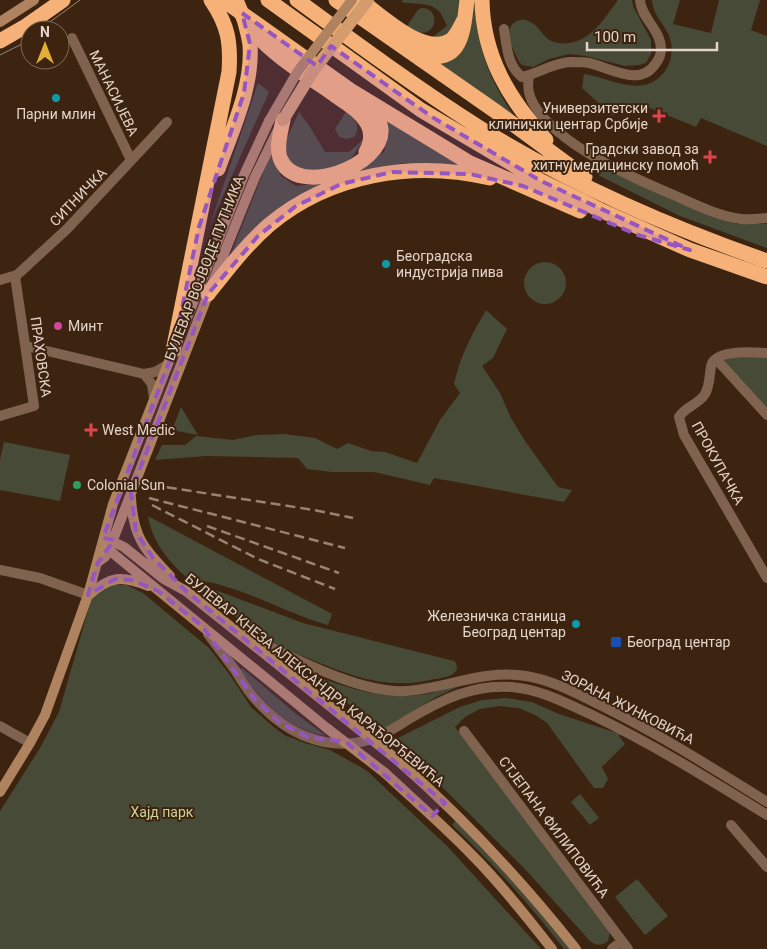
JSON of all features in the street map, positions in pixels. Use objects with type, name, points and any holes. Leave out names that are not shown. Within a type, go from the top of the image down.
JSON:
[{"type":"highway","points":[[0,41],[26,26],[63,0]]},
{"type":"highway","points":[[170,358],[199,227],[227,86],[230,44],[223,20],[211,0]]},
{"type":"highway","points":[[223,0],[352,99],[370,131],[370,142],[359,161],[331,175],[301,176],[287,168],[279,156],[276,120]]},
{"type":"highway","points":[[199,227],[247,80],[250,44],[244,19],[236,0]]},
{"type":"highway","points":[[297,0],[413,84],[481,129],[618,202],[688,233],[767,261]]},
{"type":"highway","points":[[336,0],[498,113],[618,202]]},
{"type":"highway","points":[[360,0],[417,41],[445,43],[455,36],[464,20]]},
{"type":"highway","points":[[407,51],[429,57],[444,56],[455,48],[461,40],[467,0]]},
{"type":"highway","points":[[482,0],[488,44],[503,82],[513,101],[527,119],[567,164]]},
{"type":"highway","points":[[273,4],[432,117],[541,181],[600,210],[690,250]]},
{"type":"highway","points":[[244,19],[253,31],[274,50],[352,99],[468,162],[638,235],[690,250],[767,277]]},
{"type":"highway","points":[[208,294],[234,261],[270,225],[310,197],[359,178],[392,172],[425,171],[484,176],[523,186]]},
{"type":"main road","points":[[0,22],[34,0]]},
{"type":"main road","name":"БУЛЕВАР ВОЈВОДЕ ПУТНИКА","points":[[0,792],[30,743],[44,715],[88,595],[98,562],[131,492],[276,120],[298,71],[352,0]]},
{"type":"main road","name":"БУЛЕВАР ВОЈВОДЕ ПУТНИКА","points":[[106,543],[123,476],[244,175],[276,120],[368,0]]},
{"type":"main road","points":[[131,492],[133,520],[140,539],[157,564],[186,591]]},
{"type":"main road","name":"БУЛЕВАР КНЕЗА АЛЕКСАНДРА КАРАЂОРЂЕВИЋА","points":[[106,543],[128,549],[164,579],[186,591],[395,758],[445,803],[510,870],[576,949]]},
{"type":"main road","name":"БУЛЕВАР КНЕЗА АЛЕКСАНДРА КАРАЂОРЂЕВИЋА","points":[[106,543],[158,591],[385,773],[432,816],[496,880],[552,949]]},
{"type":"main road","points":[[88,595],[99,586],[115,579],[131,580],[158,591]]},
{"type":"main road","points":[[432,816],[445,803]]},
{"type":"street","points":[[504,29],[507,52],[514,71],[522,77],[569,62],[588,63],[629,76],[642,75],[648,72],[660,58],[661,46],[660,40],[642,10],[640,0]]},
{"type":"street","name":"МАНАСИЈЕВА","points":[[72,38],[131,160]]},
{"type":"street","points":[[529,76],[529,96],[535,106],[558,131],[593,155],[634,177],[713,211],[741,219],[767,218]]},
{"type":"street","name":"СИТНИЧКА","points":[[0,280],[15,276],[67,229],[168,122]]},
{"type":"street","name":"ПРАХОВСКА","points":[[0,416],[34,406],[15,276]]},
{"type":"street","points":[[26,346],[144,374],[155,372],[170,358]]},
{"type":"street","points":[[767,353],[724,355],[716,358],[767,416]]},
{"type":"street","name":"ПРОКУПАЧКА","points":[[716,358],[711,365],[709,386],[704,396],[682,412],[679,417],[680,424],[684,435],[767,578]]},
{"type":"street","points":[[144,374],[152,384],[154,398]]},
{"type":"street","points":[[0,570],[40,578],[88,595]]},
{"type":"street","name":"ЗОРАНА ЖУНКОВИЋА","points":[[202,626],[255,700],[291,731],[306,737],[349,742],[369,740],[391,731],[428,708],[459,693],[483,687],[518,687],[541,692],[640,739],[767,815]]},
{"type":"street","name":"ЗОРАНА ЖУНКОВИЋА","points":[[237,632],[332,674],[377,689],[398,691],[428,688],[470,677],[492,674],[514,674],[547,681],[660,736],[767,802]]},
{"type":"street","points":[[0,726],[30,743]]},
{"type":"street","name":"СТЈЕПАНА ФИЛИПОВИЋА","points":[[464,731],[625,945],[612,949]]},
{"type":"street","points":[[731,825],[767,867]]},
{"type":"highlighted area","points":[[242,13],[317,66],[331,46],[432,117],[541,181],[690,250],[638,235],[523,186],[470,174],[392,172],[341,184],[296,206],[258,236],[208,294],[131,492],[136,532],[153,558],[186,591],[445,803],[432,816],[346,742],[307,737],[280,723],[255,700],[202,626],[158,591],[131,580],[115,579],[88,595],[97,564],[114,540],[103,538],[173,351],[199,227],[244,93],[250,44]]},
{"type":"green space","points":[[403,0],[461,0],[455,28],[441,37],[430,39],[447,26],[439,12],[425,4],[401,2]]},
{"type":"green space","points":[[472,0],[475,0],[478,35],[488,67],[502,97],[521,126],[435,61]]},
{"type":"green space","points":[[618,0],[632,0],[633,6],[651,40],[651,54],[646,63],[625,66],[586,56],[569,54],[549,59],[533,67],[522,65],[519,62],[510,40],[509,34],[512,24],[525,20],[532,23],[551,41],[571,43],[594,30]]},
{"type":"green space","points":[[652,0],[680,0],[673,24],[711,33],[719,0],[760,0],[751,30],[767,36],[767,146],[701,118],[696,127],[645,106],[640,115],[620,107],[613,116],[582,88],[584,74],[637,86],[657,80],[665,71],[672,51],[671,42],[655,11]]},
{"type":"green space","points":[[421,8],[431,11],[434,15],[434,25],[431,29],[427,32],[417,33],[405,29],[417,11]]},
{"type":"green space","points":[[258,83],[269,92],[210,225]]},
{"type":"green space","points":[[347,110],[356,122],[357,129],[354,137],[347,139],[339,137],[335,129]]},
{"type":"green space","points":[[299,112],[325,152],[349,152],[365,138],[350,160],[330,169],[308,175],[289,166],[285,142]]},
{"type":"green space","points":[[382,116],[474,169],[402,163],[370,171],[317,190],[230,256],[271,153],[281,176],[296,186],[324,183],[354,170],[384,152],[389,134]]},
{"type":"green space","points":[[602,168],[737,224],[767,224],[767,248],[680,216],[600,176],[596,173],[597,169]]},
{"type":"green space","points":[[545,262],[560,268],[566,283],[560,298],[545,304],[530,298],[524,283],[530,268]]},
{"type":"green space","points":[[486,310],[507,329],[493,358],[482,366],[500,393],[511,418],[525,441],[558,487],[572,490],[564,502],[434,478],[430,485],[374,472],[332,472],[307,469],[298,458],[206,456],[155,460],[162,445],[185,445],[196,436],[233,440],[256,435],[284,434],[315,438],[337,449],[348,443],[371,451],[385,452],[417,463],[440,420],[460,393],[454,384],[460,364],[471,337]]},
{"type":"green space","points":[[767,356],[767,417],[721,359]]},
{"type":"green space","points":[[181,407],[198,435],[172,430]]},
{"type":"green space","points":[[4,442],[70,455],[60,501],[0,490],[0,460]]},
{"type":"green space","points":[[148,516],[332,614],[328,625],[225,586],[190,580],[163,552],[153,535]]},
{"type":"green space","name":"Хајд парк","points":[[114,584],[127,585],[143,593],[209,648],[251,707],[284,735],[330,750],[366,770],[447,846],[541,949],[0,949],[0,811],[40,748],[59,712],[91,600],[107,587]]},
{"type":"green space","points":[[199,587],[210,588],[303,623],[454,661],[457,669],[445,677],[414,683],[383,682],[353,675],[289,651],[265,639]]},
{"type":"green space","points":[[242,668],[295,713],[326,736],[299,727],[276,712],[248,682],[240,670]]},
{"type":"green space","points":[[309,673],[366,692],[396,696],[427,694],[464,684],[438,696],[382,730]]},
{"type":"green space","points":[[506,698],[532,702],[559,714],[620,734],[619,736],[625,744],[602,767],[608,779],[603,788],[594,788],[547,723],[535,715],[519,708],[499,706],[480,709],[465,717],[455,727],[610,931],[608,941],[604,944],[597,945],[590,941],[524,868],[438,783],[426,765],[415,760],[394,740],[460,707],[482,700]]},
{"type":"green space","points":[[580,794],[599,818],[590,825],[571,802]]},
{"type":"green space","points":[[456,820],[499,864],[572,949],[564,949],[511,885],[452,825]]},
{"type":"green space","points":[[637,879],[668,916],[645,935],[615,897]]},
{"type":"tram line","points":[[53,20],[80,0]]},
{"type":"tram line","points":[[0,55],[20,45]]},
{"type":"railway","points":[[152,485],[314,510],[353,518]]},
{"type":"railway","points":[[149,498],[345,548]]},
{"type":"railway","points":[[152,505],[258,559],[335,589]]},
{"type":"railway","points":[[207,526],[339,573]]},
{"type":"place","name":"Парни млин","points":[[56,98]]},
{"type":"place","name":"Универзитетски клинички центар Србије","points":[[659,116]]},
{"type":"place","name":"Градски завод за хитну медицинску помоћ","points":[[710,157]]},
{"type":"place","name":"Београдска индустрија пива","points":[[386,264]]},
{"type":"place","name":"Минт","points":[[58,326]]},
{"type":"place","name":"West Medic","points":[[91,430]]},
{"type":"place","name":"Colonial Sun","points":[[77,485]]},
{"type":"place","name":"Железничка станица Београд центар","points":[[576,624]]},
{"type":"place","name":"Београд центар","points":[[616,642]]}]
